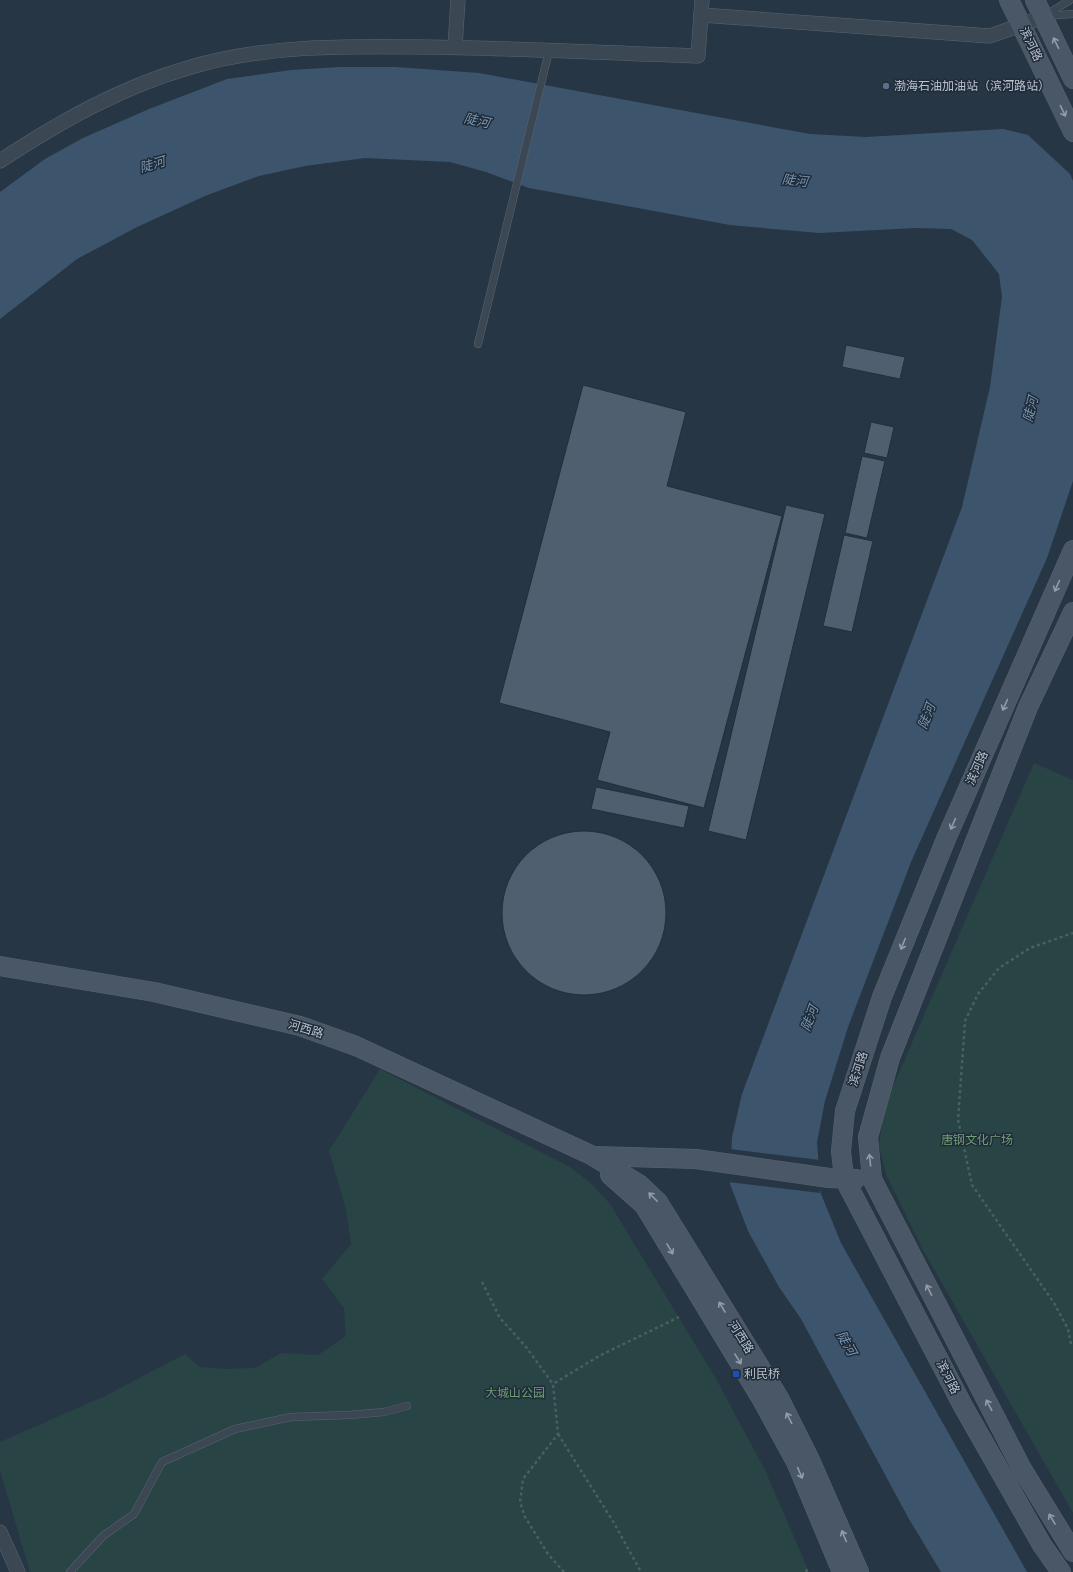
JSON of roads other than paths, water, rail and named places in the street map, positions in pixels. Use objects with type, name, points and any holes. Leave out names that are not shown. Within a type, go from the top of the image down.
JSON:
[{"type":"main road","name":"滨河路","points":[[1009,0],[1073,132]]},
{"type":"main road","name":"滨河路","points":[[1039,8],[1073,79]]},
{"type":"main road","name":"滨河路","points":[[1062,1572],[1042,1545],[837,1178],[844,1111],[882,997],[946,839],[1073,550]]},
{"type":"main road","name":"滨河路","points":[[1073,612],[1028,707],[890,1058],[868,1137],[872,1179],[1022,1469],[1073,1552]]},
{"type":"main road","name":"河西路","points":[[0,966],[154,992],[300,1026],[356,1046],[591,1155],[639,1184],[658,1202],[779,1398],[810,1460],[859,1572]]},
{"type":"main road","points":[[591,1155],[696,1159],[837,1178],[872,1179]]},
{"type":"main road","name":"河西路","points":[[591,1155],[621,1186],[644,1206],[761,1398],[796,1462],[842,1572]]},
{"type":"street","points":[[455,47],[458,0]]},
{"type":"street","points":[[0,161],[53,126],[111,96],[191,67],[254,53],[323,46],[455,47],[698,56],[702,0]]},
{"type":"street","points":[[701,15],[990,36],[1021,25],[1039,8]]},
{"type":"street","points":[[0,1532],[18,1572]]},
{"type":"lane","points":[[1039,8],[1070,0]]},
{"type":"lane","points":[[1039,8],[1073,14]]},
{"type":"lane","points":[[478,344],[549,51]]},
{"type":"lane","points":[[70,1572],[103,1536],[134,1514],[162,1462],[235,1429],[291,1417],[384,1412],[407,1406]]},
{"type":"water","name":"陡河","points":[[340,67],[395,67],[479,73],[810,134],[866,137],[1003,129],[1028,135],[1070,174],[1073,181],[1073,481],[1047,558],[911,862],[848,1027],[825,1101],[817,1142],[821,1194],[841,1243],[1027,1572],[941,1572],[909,1519],[801,1319],[779,1287],[748,1231],[730,1184],[732,1137],[742,1094],[962,507],[990,387],[1002,297],[999,274],[972,240],[951,229],[916,228],[819,233],[730,225],[529,188],[486,172],[450,162],[365,158],[305,166],[259,176],[205,196],[137,227],[77,259],[0,319],[0,192],[45,159],[83,138],[149,109],[227,79],[291,70]]},
{"type":"place","name":"渤海石油加油站（滨河路站）","points":[[886,86]]},
{"type":"place","name":"利民桥","points":[[736,1374]]},
{"type":"park label","name":"唐钢文化广场","points":[[977,1140]]},
{"type":"park label","name":"大城山公园","points":[[515,1393]]}]
